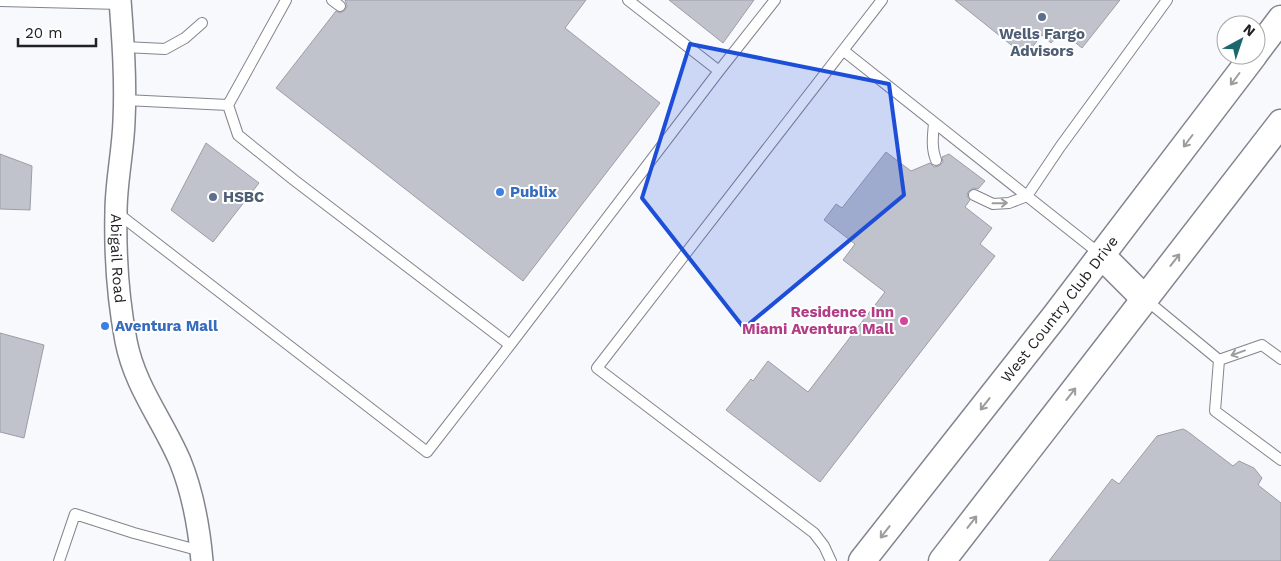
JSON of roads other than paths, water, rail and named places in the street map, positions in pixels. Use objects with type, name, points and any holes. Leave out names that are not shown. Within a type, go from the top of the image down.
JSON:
[{"type":"street","name":"Abigail Road","points":[[120,2],[124,47],[125,100],[116,212],[116,258],[120,306],[128,353],[137,378],[142,391],[170,441],[193,498],[202,556]]},
{"type":"street","points":[[1266,39],[1281,19]]},
{"type":"street","name":"West Country Club Drive","points":[[862,561],[1246,65]]},
{"type":"street","points":[[942,561],[1281,123]]},
{"type":"street","points":[[1101,255],[1145,299]]},
{"type":"lane","points":[[286,0],[228,106],[238,135],[510,345]]},
{"type":"lane","points":[[628,0],[719,71]]},
{"type":"lane","points":[[116,212],[427,452],[775,0]]},
{"type":"lane","points":[[831,561],[824,546],[814,533],[597,368],[882,0]]},
{"type":"lane","points":[[974,195],[993,204],[1009,203],[1027,196],[1060,147],[1167,0]]},
{"type":"lane","points":[[3,1],[120,2]]},
{"type":"lane","points":[[124,47],[165,49],[185,38],[202,23]]},
{"type":"lane","points":[[844,51],[1101,255]]},
{"type":"lane","points":[[125,100],[228,106]]},
{"type":"lane","points":[[934,123],[932,144],[936,160]]},
{"type":"lane","points":[[1145,299],[1219,360]]},
{"type":"lane","points":[[1219,360],[1262,345],[1281,360]]},
{"type":"lane","points":[[1219,360],[1215,410],[1281,460]]},
{"type":"lane","points":[[59,561],[75,514],[202,556]]},
{"type":"place","name":"Wells Fargo Advisors","points":[[1042,17]]},
{"type":"place","name":"Publix","points":[[500,192]]},
{"type":"place","name":"HSBC","points":[[213,197]]},
{"type":"place","name":"Residence Inn Miami Aventura Mall","points":[[904,321]]},
{"type":"place","name":"Aventura Mall","points":[[105,326]]}]
